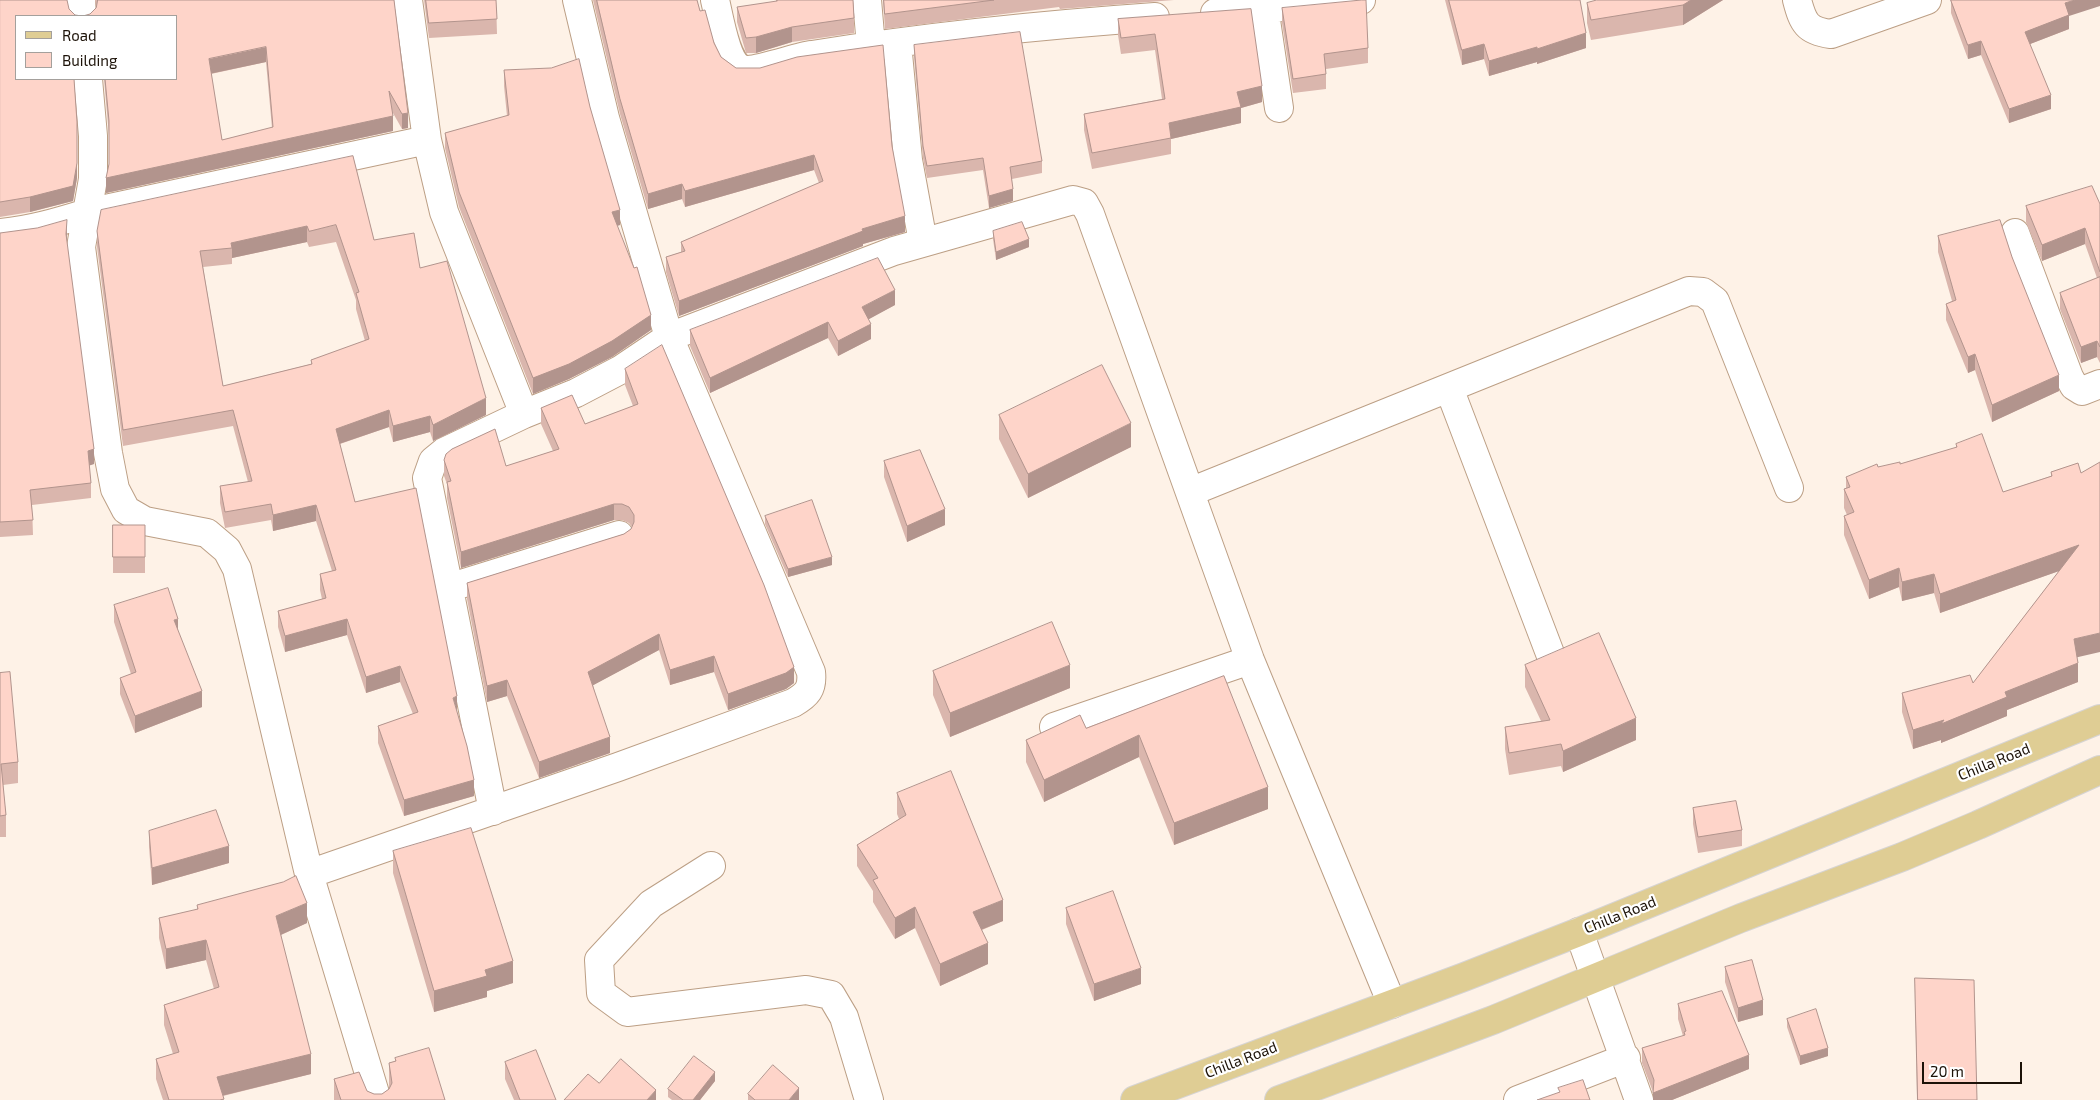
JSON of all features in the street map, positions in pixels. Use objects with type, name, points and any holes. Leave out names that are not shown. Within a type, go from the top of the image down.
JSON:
[{"type":"main road","name":"Chilla Road","points":[[1134,1100],[1579,932],[2100,719]]},
{"type":"main road","points":[[1279,1100],[1493,1020],[1741,918],[1902,857],[2100,770]]},
{"type":"street","points":[[81,0],[82,15]]},
{"type":"street","points":[[408,0],[427,140],[444,212],[524,414]]},
{"type":"street","points":[[309,874],[493,811],[793,703],[806,695],[812,684],[811,672],[669,337],[605,118],[577,0]]},
{"type":"street","points":[[715,0],[729,54],[735,65],[743,69],[759,68],[794,57],[884,44],[1061,12],[1182,15],[1264,5],[1360,0]]},
{"type":"street","points":[[867,0],[884,44],[923,242]]},
{"type":"street","points":[[1796,0],[1806,24],[1816,32],[1831,34],[1927,0]]},
{"type":"street","points":[[1264,5],[1280,108]]},
{"type":"street","points":[[88,80],[93,136],[93,178],[81,247],[108,453],[115,489],[126,510],[145,521],[207,533],[227,550],[237,569],[309,874],[377,1100]]},
{"type":"street","points":[[0,233],[22,231],[88,213],[427,140]]},
{"type":"street","points":[[493,811],[427,478],[433,461],[444,452],[598,382],[620,370],[669,337],[894,251],[1073,200],[1084,203],[1090,214],[1250,660],[1392,1004]]},
{"type":"street","points":[[2015,233],[2074,386],[2082,391],[2100,384]]},
{"type":"street","points":[[1190,492],[1689,290],[1703,292],[1715,301],[1788,488]]},
{"type":"street","points":[[1449,388],[1551,656]]},
{"type":"street","points":[[448,588],[619,535]]},
{"type":"street","points":[[1054,727],[1250,660]]},
{"type":"street","points":[[711,866],[651,904],[599,960],[600,993],[627,1012],[806,990],[831,995],[844,1017],[869,1100]]},
{"type":"street","points":[[1579,932],[1626,1058],[1639,1100]]},
{"type":"street","points":[[1518,1100],[1626,1058]]},
{"type":"building","points":[[0,0],[67,0],[69,9],[75,15],[15,15],[15,80],[74,80],[77,163],[73,186],[30,197],[0,202]]},
{"type":"building","points":[[98,0],[394,0],[408,113],[402,114],[389,91],[393,116],[106,178],[109,164],[109,121],[105,80],[178,80],[178,15],[86,15],[96,8]],"holes":[[[266,47],[273,127],[222,140],[209,59]]]},
{"type":"building","points":[[426,0],[496,0],[497,19],[429,23]]},
{"type":"building","points":[[597,0],[697,0],[700,11],[705,10],[714,43],[721,57],[736,68],[760,68],[797,57],[883,45],[892,146],[905,216],[862,229],[863,231],[679,301],[666,257],[685,251],[681,242],[823,181],[814,155],[685,191],[682,184],[648,194],[620,99]]},
{"type":"building","points":[[777,0],[853,0],[854,18],[792,27],[746,38],[737,7]]},
{"type":"building","points":[[884,0],[994,0],[885,14]]},
{"type":"building","points":[[1366,0],[1368,48],[1324,54],[1326,74],[1293,79],[1282,8]]},
{"type":"building","points":[[1449,0],[1580,0],[1586,33],[1537,49],[1537,47],[1489,61],[1484,44],[1462,50]]},
{"type":"building","points":[[1597,0],[1691,0],[1683,5],[1591,20],[1587,3]]},
{"type":"building","points":[[1951,0],[2075,0],[2065,3],[2069,15],[2025,32],[2051,95],[2009,109],[1981,41],[1968,45]]},
{"type":"building","points":[[1251,9],[1262,86],[1237,92],[1241,107],[1169,123],[1171,138],[1092,153],[1084,114],[1165,99],[1155,34],[1121,38],[1118,19]]},
{"type":"building","points":[[1020,32],[1042,161],[1010,167],[1013,189],[989,196],[983,158],[927,166],[923,146],[914,45]]},
{"type":"building","points":[[579,59],[590,107],[620,210],[612,212],[634,268],[637,267],[651,315],[612,341],[569,364],[533,378],[459,192],[445,133],[509,115],[504,70],[551,68]]},
{"type":"building","points":[[353,156],[374,240],[414,233],[420,268],[447,261],[486,398],[433,425],[430,416],[393,426],[389,410],[336,429],[355,502],[416,488],[457,696],[453,698],[467,746],[474,780],[404,800],[378,726],[418,712],[400,666],[366,677],[347,619],[285,636],[278,611],[326,598],[320,574],[336,570],[316,505],[273,515],[271,504],[225,512],[220,486],[252,481],[233,410],[123,430],[97,231],[101,210]],"holes":[[[336,225],[359,292],[356,293],[369,339],[311,360],[312,364],[223,386],[200,251],[232,248],[231,243],[307,226],[309,231]]]},
{"type":"building","points":[[2092,186],[2100,204],[2100,272],[2085,228],[2042,245],[2026,206]]},
{"type":"building","points":[[67,220],[66,234],[94,449],[88,451],[91,483],[30,490],[33,520],[0,522],[0,233],[37,228]]},
{"type":"building","points":[[2000,220],[2012,257],[2059,375],[1992,405],[1975,354],[1968,357],[1946,304],[1956,300],[1938,236]]},
{"type":"building","points":[[1022,222],[1029,239],[996,252],[993,231]]},
{"type":"building","points":[[878,258],[895,290],[862,307],[871,324],[838,341],[828,322],[710,378],[690,330]]},
{"type":"building","points":[[2100,277],[2100,347],[2097,341],[2081,347],[2060,293]]},
{"type":"building","points":[[662,345],[764,585],[794,667],[786,673],[728,694],[714,656],[670,670],[659,634],[588,672],[610,737],[539,762],[507,680],[487,686],[467,583],[624,534],[631,529],[634,515],[629,507],[622,504],[614,504],[461,552],[447,482],[451,481],[444,460],[446,454],[452,449],[495,429],[506,466],[559,449],[541,408],[572,395],[585,424],[638,404],[625,369]]},
{"type":"building","points":[[1102,365],[1131,423],[1028,474],[999,415]]},
{"type":"building","points":[[1982,434],[2003,492],[2052,476],[2051,472],[2078,463],[2081,473],[2100,462],[2100,633],[2074,639],[2078,663],[2005,692],[2007,697],[1941,724],[1944,720],[1913,730],[1902,693],[1970,675],[1973,683],[2079,545],[1940,594],[1934,574],[1902,582],[1899,568],[1869,580],[1844,516],[1854,512],[1844,489],[1850,487],[1846,477],[1877,464],[1878,467],[1900,462],[1900,464],[1957,447],[1956,444]]},
{"type":"building","points":[[920,450],[945,509],[907,526],[884,461]]},
{"type":"building","points":[[812,500],[832,557],[788,569],[765,516]]},
{"type":"building","points":[[113,525],[145,525],[145,557],[113,557]]},
{"type":"building","points":[[168,588],[178,619],[174,620],[202,691],[135,716],[120,678],[136,672],[114,605]]},
{"type":"building","points":[[1052,622],[1070,665],[950,713],[933,671]]},
{"type":"building","points":[[1599,633],[1636,718],[1563,751],[1561,744],[1509,753],[1505,727],[1550,720],[1525,665]]},
{"type":"building","points":[[10,672],[18,762],[1,764],[6,815],[0,816],[0,673]]},
{"type":"building","points":[[1224,676],[1268,787],[1174,823],[1139,735],[1044,780],[1026,740],[1080,715],[1086,728]]},
{"type":"building","points":[[951,771],[1003,900],[973,912],[988,943],[940,964],[915,907],[895,918],[873,880],[878,878],[857,845],[906,815],[897,793]]},
{"type":"building","points":[[1736,801],[1742,830],[1698,837],[1693,808]]},
{"type":"building","points":[[216,810],[229,846],[152,868],[149,831]]},
{"type":"building","points":[[471,828],[513,961],[485,970],[487,976],[434,991],[393,851]]},
{"type":"building","points":[[296,876],[307,903],[276,916],[311,1054],[217,1077],[224,1099],[169,1100],[156,1059],[179,1052],[164,1005],[219,987],[206,940],[166,949],[159,918],[198,909],[197,905],[283,882]]},
{"type":"building","points":[[1113,891],[1141,968],[1094,984],[1066,908]]},
{"type":"building","points":[[1752,960],[1763,1000],[1738,1008],[1725,967]]},
{"type":"building","points":[[1915,978],[1974,980],[1977,1100],[1918,1100]]},
{"type":"building","points":[[1722,991],[1749,1055],[1653,1093],[1654,1080],[1642,1048],[1685,1035],[1684,1032],[1686,1031],[1678,1004]]},
{"type":"building","points":[[1816,1009],[1828,1048],[1800,1056],[1787,1019]]},
{"type":"building","points":[[429,1048],[445,1100],[341,1100],[334,1079],[359,1072],[367,1091],[374,1094],[382,1094],[389,1089],[392,1083],[389,1063],[396,1061],[395,1058]]},
{"type":"building","points":[[536,1050],[556,1100],[520,1100],[505,1062]]},
{"type":"building","points":[[694,1056],[715,1072],[693,1100],[683,1100],[668,1089]]},
{"type":"building","points":[[621,1059],[656,1090],[647,1100],[564,1100],[588,1074],[599,1083]]},
{"type":"building","points":[[773,1065],[799,1088],[789,1100],[755,1100],[748,1094]]},
{"type":"building","points":[[1583,1080],[1590,1100],[1537,1100],[1560,1092],[1558,1088]]}]
